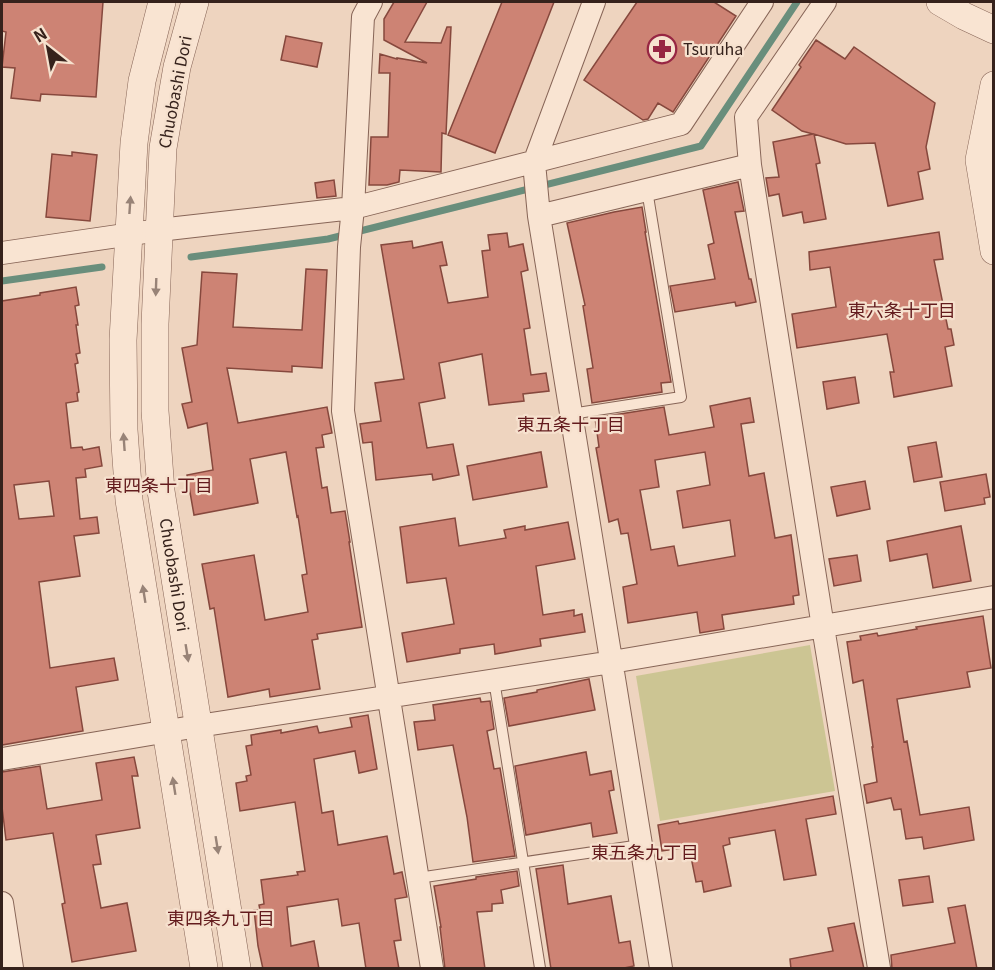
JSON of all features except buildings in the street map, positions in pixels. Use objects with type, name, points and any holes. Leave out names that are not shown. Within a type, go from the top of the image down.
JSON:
[{"type":"street","name":"Chuobashi Dori","points":[[162,2],[141,92],[134,143],[123,340],[123,430],[129,500],[204,969]]},
{"type":"street","name":"Chuobashi Dori","points":[[195,2],[177,67],[163,148],[155,324],[155,411],[161,491],[237,969]]},
{"type":"street","points":[[371,2],[363,17],[343,411],[432,969]]},
{"type":"street","points":[[594,2],[535,170],[539,209],[661,969]]},
{"type":"street","points":[[2,253],[159,230],[351,227],[681,124],[762,2]]},
{"type":"street","points":[[825,2],[746,117],[750,165],[879,969]]},
{"type":"street","points":[[940,2],[993,30]]},
{"type":"street","points":[[993,85],[979,160],[993,251]]},
{"type":"street","points":[[539,209],[647,190],[750,165]]},
{"type":"street","points":[[2,759],[166,731],[612,662],[993,597]]},
{"type":"street","points":[[2,903],[8,962]]},
{"type":"lane","points":[[572,414],[681,397],[647,190]]},
{"type":"lane","points":[[494,681],[540,969]]},
{"type":"lane","points":[[418,878],[641,845]]},
{"type":"shaded area","points":[[810,645],[835,791],[660,821],[636,676]]},
{"type":"waterway","points":[[191,257],[328,239],[701,146],[797,2]]},
{"type":"waterway","points":[[2,281],[102,267]]},
{"type":"place","name":"Tsuruha","points":[[662,49]]},
{"type":"district","name":"東六条十丁目","points":[[902,311]]},
{"type":"district","name":"東五条十丁目","points":[[571,425]]},
{"type":"district","name":"東四条十丁目","points":[[159,486]]},
{"type":"district","name":"東五条九丁目","points":[[645,853]]},
{"type":"district","name":"東四条九丁目","points":[[221,919]]}]
